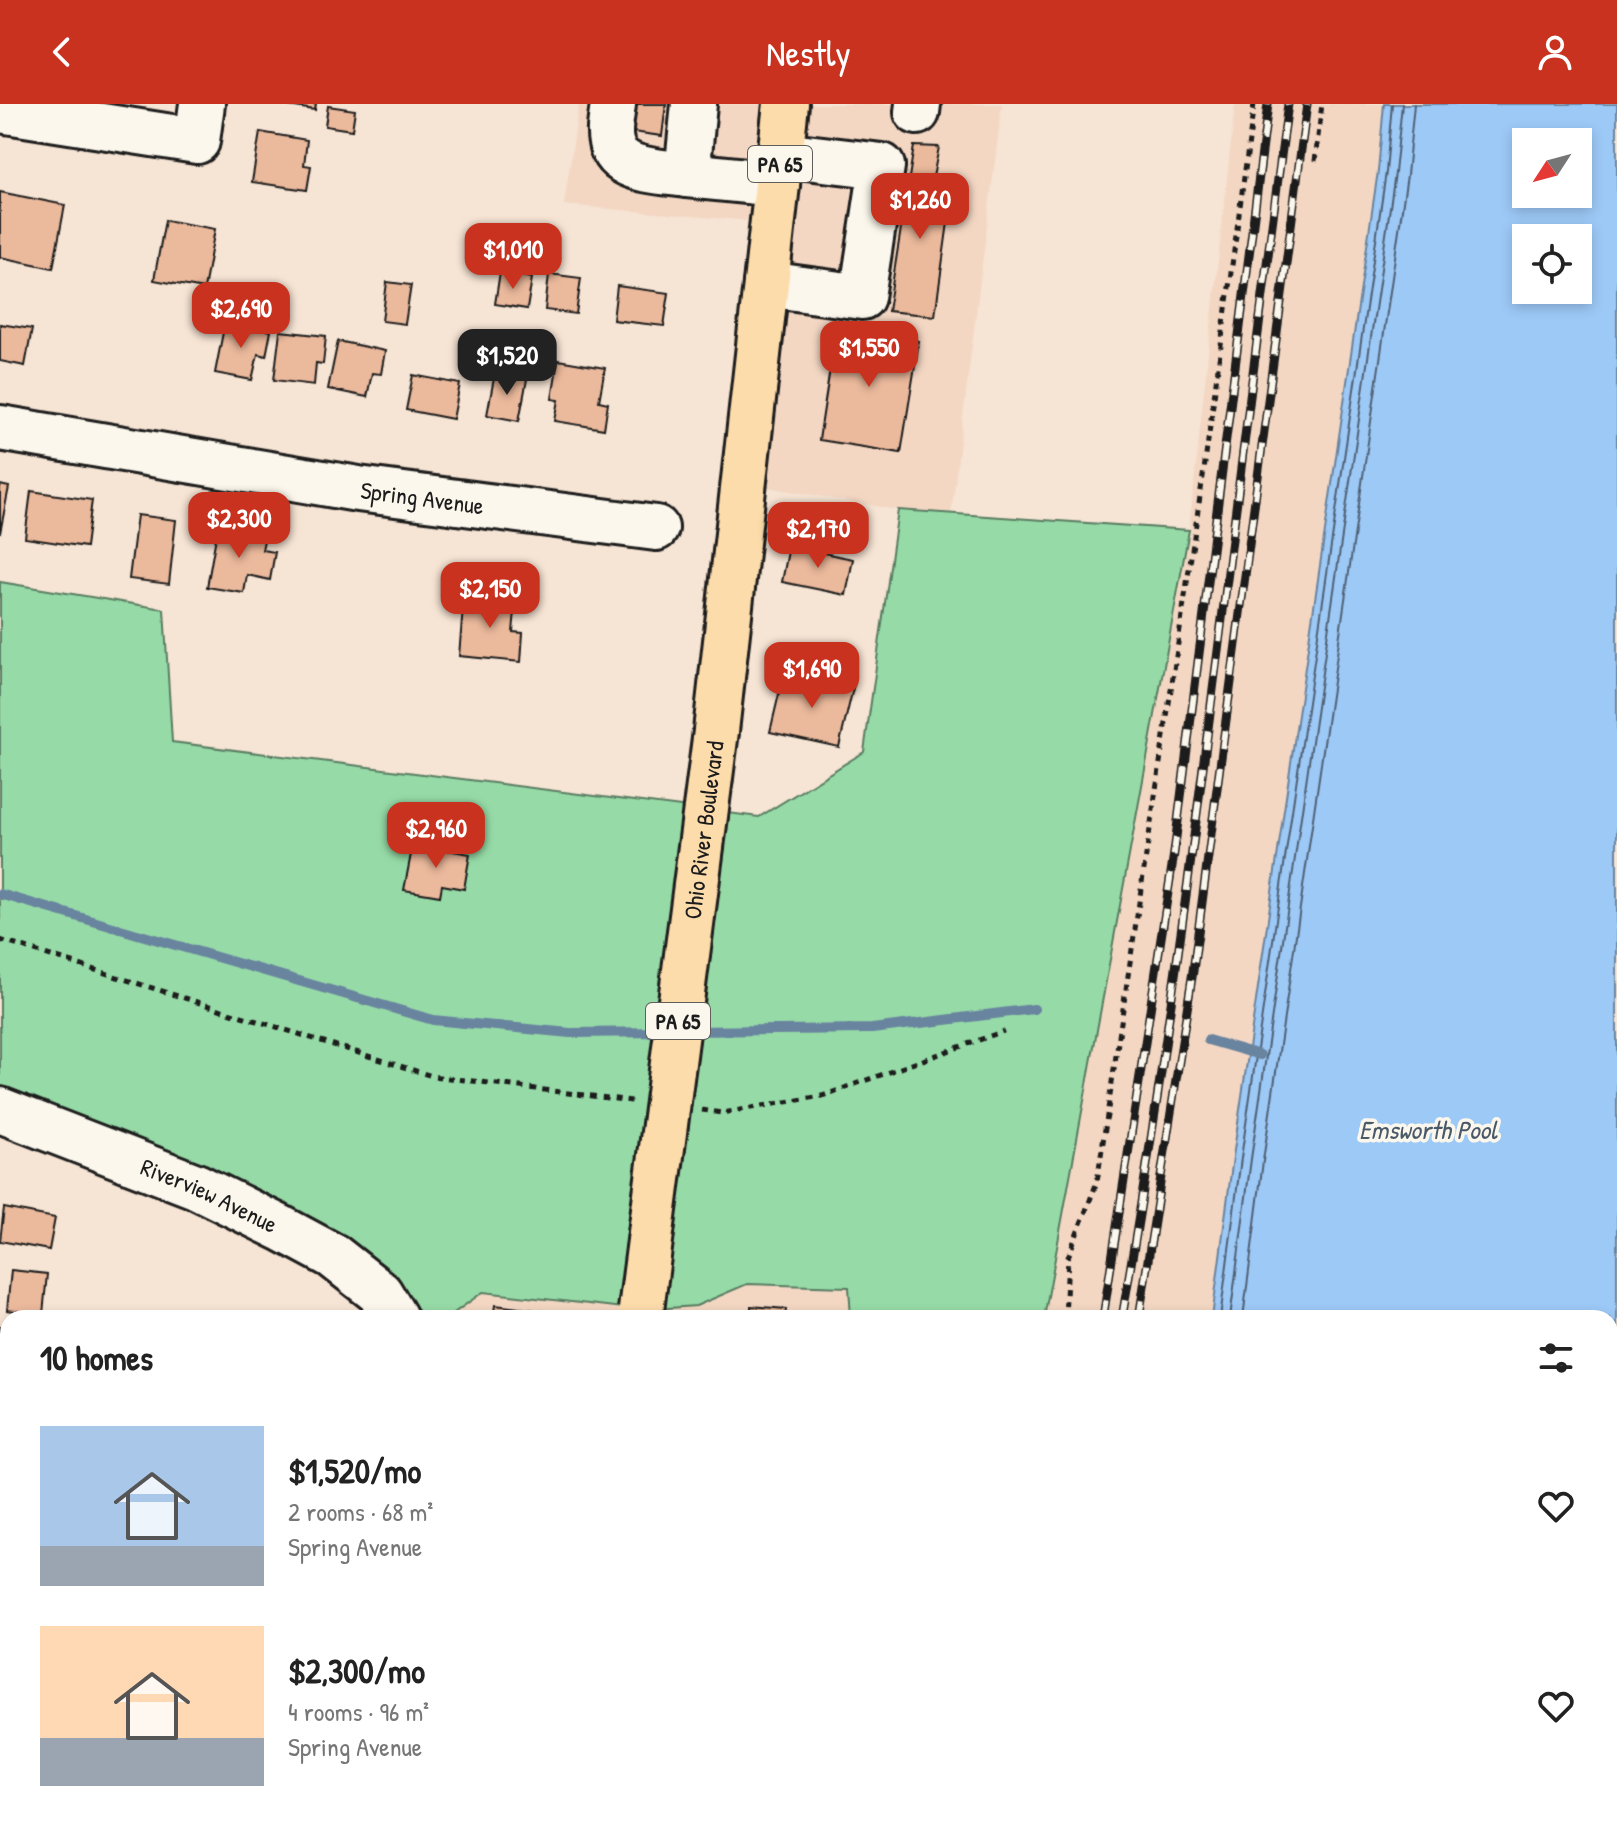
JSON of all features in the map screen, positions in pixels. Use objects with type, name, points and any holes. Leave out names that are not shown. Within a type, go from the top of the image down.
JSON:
[{"type":"highway","name":"Ohio River Boulevard","points":[[641,1310],[716,731],[786,104]]},
{"type":"street","points":[[0,110],[197,141],[202,104]]},
{"type":"street","points":[[613,104],[610,139],[613,149],[622,160],[633,166],[687,175],[882,166],[862,297],[766,284]]},
{"type":"street","points":[[687,175],[694,104]]},
{"type":"street","name":"Spring Avenue","points":[[0,428],[358,489],[656,528]]},
{"type":"street","name":"Riverview Avenue","points":[[0,1110],[196,1186],[281,1228],[333,1256],[380,1293],[390,1310]]},
{"type":"path","points":[[1065,1310],[1068,1257],[1097,1182],[1102,1151],[1202,485],[1254,104]]},
{"type":"path","points":[[1315,161],[1322,104]]},
{"type":"path","points":[[0,940],[432,1076],[646,1103]]},
{"type":"path","points":[[692,1109],[722,1113],[822,1096],[1004,1031]]},
{"type":"shaded area","points":[[579,104],[1002,104],[951,514],[898,510],[744,483],[773,223],[564,205]]},
{"type":"shaded area","points":[[1235,104],[1384,104],[1378,171],[1213,1310],[1045,1310],[1189,530]]},
{"type":"shaded area","points":[[747,1284],[850,1287],[851,1310],[641,1310],[696,1306]]},
{"type":"shaded area","points":[[483,1292],[641,1310],[458,1310]]},
{"type":"green space","points":[[898,510],[1189,530],[1045,1310],[850,1310],[849,1287],[747,1284],[696,1306],[641,1310],[483,1292],[458,1310],[390,1310],[380,1293],[0,1110],[0,582],[164,609],[172,742],[759,817],[864,752]]},
{"type":"water","name":"Emsworth Pool","points":[[1384,104],[1617,104],[1617,1310],[1213,1310],[1378,171]]},
{"type":"building","points":[[275,104],[316,104],[315,110]]},
{"type":"building","points":[[621,104],[666,104],[662,136],[618,130]]},
{"type":"building","points":[[328,106],[355,110],[352,130],[325,126]]},
{"type":"building","points":[[260,132],[307,140],[304,165],[311,166],[307,190],[252,182]]},
{"type":"building","points":[[914,146],[939,147],[929,197],[951,201],[935,316],[888,311]]},
{"type":"building","points":[[0,192],[65,205],[53,268],[0,257]]},
{"type":"building","points":[[165,220],[215,229],[204,289],[154,280]]},
{"type":"building","points":[[500,272],[532,278],[527,309],[495,304]]},
{"type":"building","points":[[549,274],[581,278],[576,314],[545,310]]},
{"type":"building","points":[[387,282],[411,285],[405,324],[382,321]]},
{"type":"building","points":[[617,286],[669,293],[664,326],[613,320]]},
{"type":"building","points":[[225,322],[271,331],[266,356],[258,354],[252,380],[215,373]]},
{"type":"building","points":[[0,324],[32,329],[25,366],[0,361]]},
{"type":"building","points":[[837,324],[919,341],[901,453],[819,440]]},
{"type":"building","points":[[280,331],[326,336],[323,364],[316,363],[314,385],[274,380]]},
{"type":"building","points":[[338,341],[385,351],[381,374],[372,373],[367,397],[328,389]]},
{"type":"building","points":[[558,360],[605,368],[599,401],[608,403],[604,429],[555,421],[559,400],[552,399]]},
{"type":"building","points":[[495,373],[527,379],[519,421],[487,415]]},
{"type":"building","points":[[413,375],[460,384],[453,419],[406,410]]},
{"type":"building","points":[[0,485],[9,487],[0,533]]},
{"type":"building","points":[[31,491],[92,500],[86,547],[25,538]]},
{"type":"building","points":[[137,515],[176,520],[169,584],[129,579]]},
{"type":"building","points":[[230,529],[265,535],[262,550],[275,552],[270,580],[247,575],[244,593],[207,587],[217,531],[230,533]]},
{"type":"building","points":[[789,546],[853,559],[846,595],[782,582]]},
{"type":"building","points":[[464,596],[516,601],[513,632],[523,633],[521,662],[459,656]]},
{"type":"building","points":[[783,677],[854,684],[839,747],[770,732]]},
{"type":"building","points":[[413,844],[470,854],[464,889],[442,885],[440,896],[404,890]]},
{"type":"building","points":[[4,1208],[55,1218],[49,1250],[0,1241]]},
{"type":"building","points":[[11,1270],[47,1274],[43,1310],[7,1310]]},
{"type":"building","points":[[495,1305],[536,1310],[494,1310]]},
{"type":"building","points":[[751,1306],[786,1309],[786,1310],[751,1310]]},
{"type":"waterway","points":[[0,894],[433,1020],[570,1033],[667,1032]]},
{"type":"waterway","points":[[687,1031],[872,1029],[1034,1009]]},
{"type":"waterway","points":[[1208,1040],[1260,1055]]},
{"type":"railway","points":[[1104,1310],[1174,853],[1268,104]]},
{"type":"railway","points":[[1123,1310],[1190,864],[1288,104]]},
{"type":"railway","points":[[1140,1310],[1193,971],[1307,104]]}]
